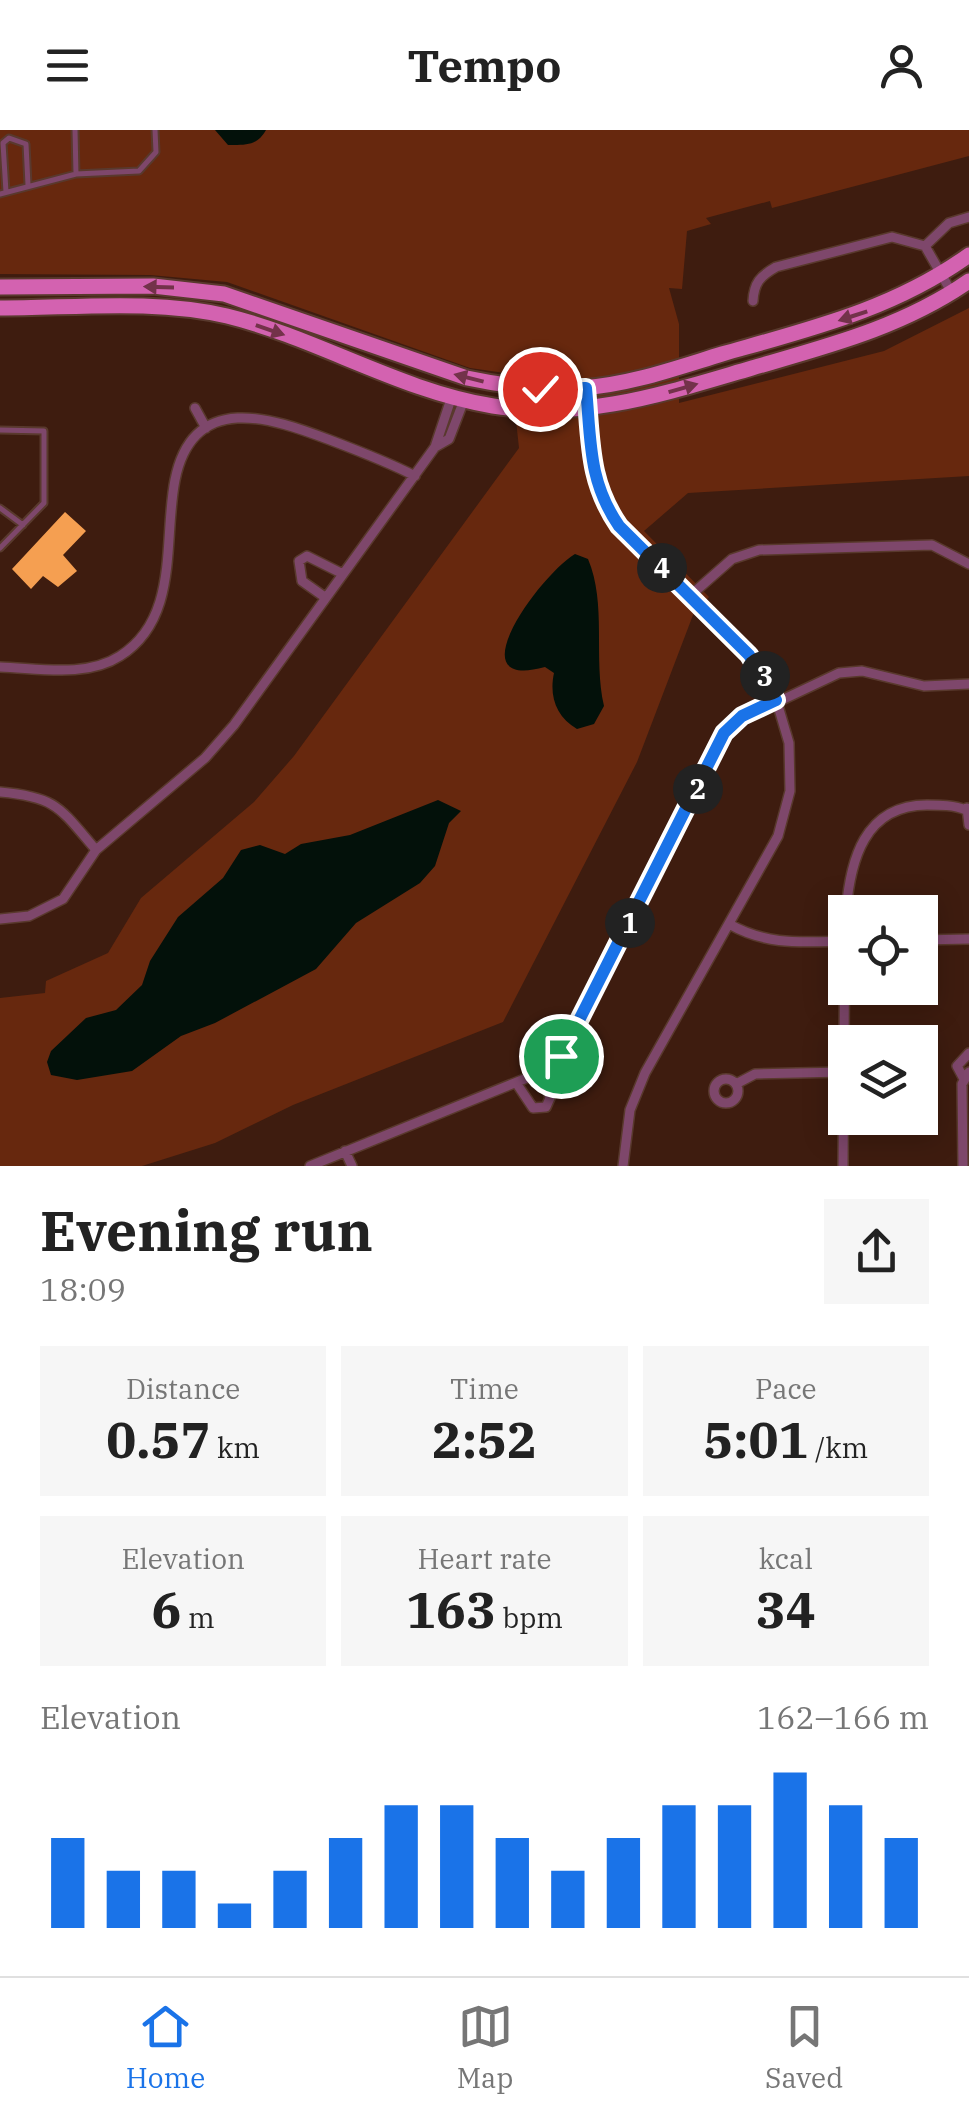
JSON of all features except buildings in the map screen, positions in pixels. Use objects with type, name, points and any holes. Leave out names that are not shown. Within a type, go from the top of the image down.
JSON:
[{"type":"main road","points":[[0,287],[153,286],[224,294],[467,378],[540,389],[586,388],[650,375],[865,312],[941,274],[969,254]]},
{"type":"main road","points":[[0,308],[152,308],[226,316],[458,398],[520,410],[588,409],[649,398],[870,332],[969,281]]},
{"type":"street","points":[[925,246],[949,223],[969,217]]},
{"type":"street","points":[[753,301],[754,286],[763,274],[776,268],[892,237],[925,246],[952,292]]},
{"type":"street","points":[[586,388],[594,482],[607,508],[619,526],[749,655],[776,700],[788,743],[788,804],[778,836],[645,1073],[630,1110],[624,1166]]},
{"type":"street","points":[[0,919],[30,916],[63,899],[96,850],[205,758],[435,448],[458,398]]},
{"type":"street","points":[[195,408],[206,428]]},
{"type":"street","points":[[0,667],[87,668],[118,658],[146,632],[163,597],[176,477],[190,444],[206,428],[247,416],[268,417],[415,476]]},
{"type":"street","points":[[691,595],[732,559],[759,550],[932,545],[969,563]]},
{"type":"street","points":[[326,598],[302,581],[300,560],[307,556],[319,559],[344,574]]},
{"type":"street","points":[[310,1166],[542,1073],[571,1042],[724,733],[742,716],[840,673],[862,671],[924,686],[969,684]]},
{"type":"street","points":[[0,792],[40,796],[62,810],[96,850]]},
{"type":"street","points":[[849,895],[860,842],[886,814],[918,805],[968,808],[969,824]]},
{"type":"street","points":[[729,924],[753,937],[784,943],[828,942]]},
{"type":"street","points":[[938,940],[969,940]]},
{"type":"street","points":[[963,1166],[966,1076],[958,1066],[969,1053]]},
{"type":"street","points":[[736,1084],[755,1074],[828,1072]]},
{"type":"street","points":[[517,1084],[533,1108],[546,1107],[550,1098],[542,1073]]},
{"type":"street","points":[[844,1135],[844,1166]]},
{"type":"street","points":[[345,1151],[352,1166]]},
{"type":"lane","points":[[75,130],[76,174]]},
{"type":"lane","points":[[28,184],[26,144],[9,138],[4,142],[3,193],[76,174],[140,171],[156,152],[156,130]]},
{"type":"lane","points":[[0,430],[44,431],[44,503],[0,548]]},
{"type":"lane","points":[[0,508],[24,525]]},
{"type":"shaded area","points":[[0,130],[969,130],[969,156],[772,208],[770,201],[706,218],[711,224],[687,231],[682,289],[669,288],[679,324],[679,403],[884,351],[969,308],[969,476],[688,493],[644,531],[709,597],[693,615],[637,762],[503,1022],[293,1105],[215,1143],[142,1166],[0,1166],[0,998],[45,993],[46,981],[108,953],[141,898],[254,802],[294,756],[519,448],[511,374],[470,368],[227,282],[150,275],[0,274]]},
{"type":"shaded area","points":[[215,130],[266,130],[255,142],[228,145]]},
{"type":"shaded area","points":[[575,554],[588,559],[594,576],[604,706],[594,724],[577,729],[556,705],[554,673],[545,667],[519,670],[507,663],[506,648],[527,605]]},
{"type":"shaded area","points":[[438,800],[461,811],[449,823],[435,866],[420,883],[356,923],[316,969],[215,1023],[181,1036],[132,1071],[77,1080],[51,1075],[47,1062],[51,1051],[86,1018],[116,1010],[142,985],[150,961],[178,917],[223,878],[241,850],[260,845],[285,854],[301,844],[350,835]]},
{"type":"route","points":[[540,389],[586,388],[594,482],[607,508],[619,526],[749,655],[776,700],[742,716],[724,733],[671,846],[561,1056]]}]
